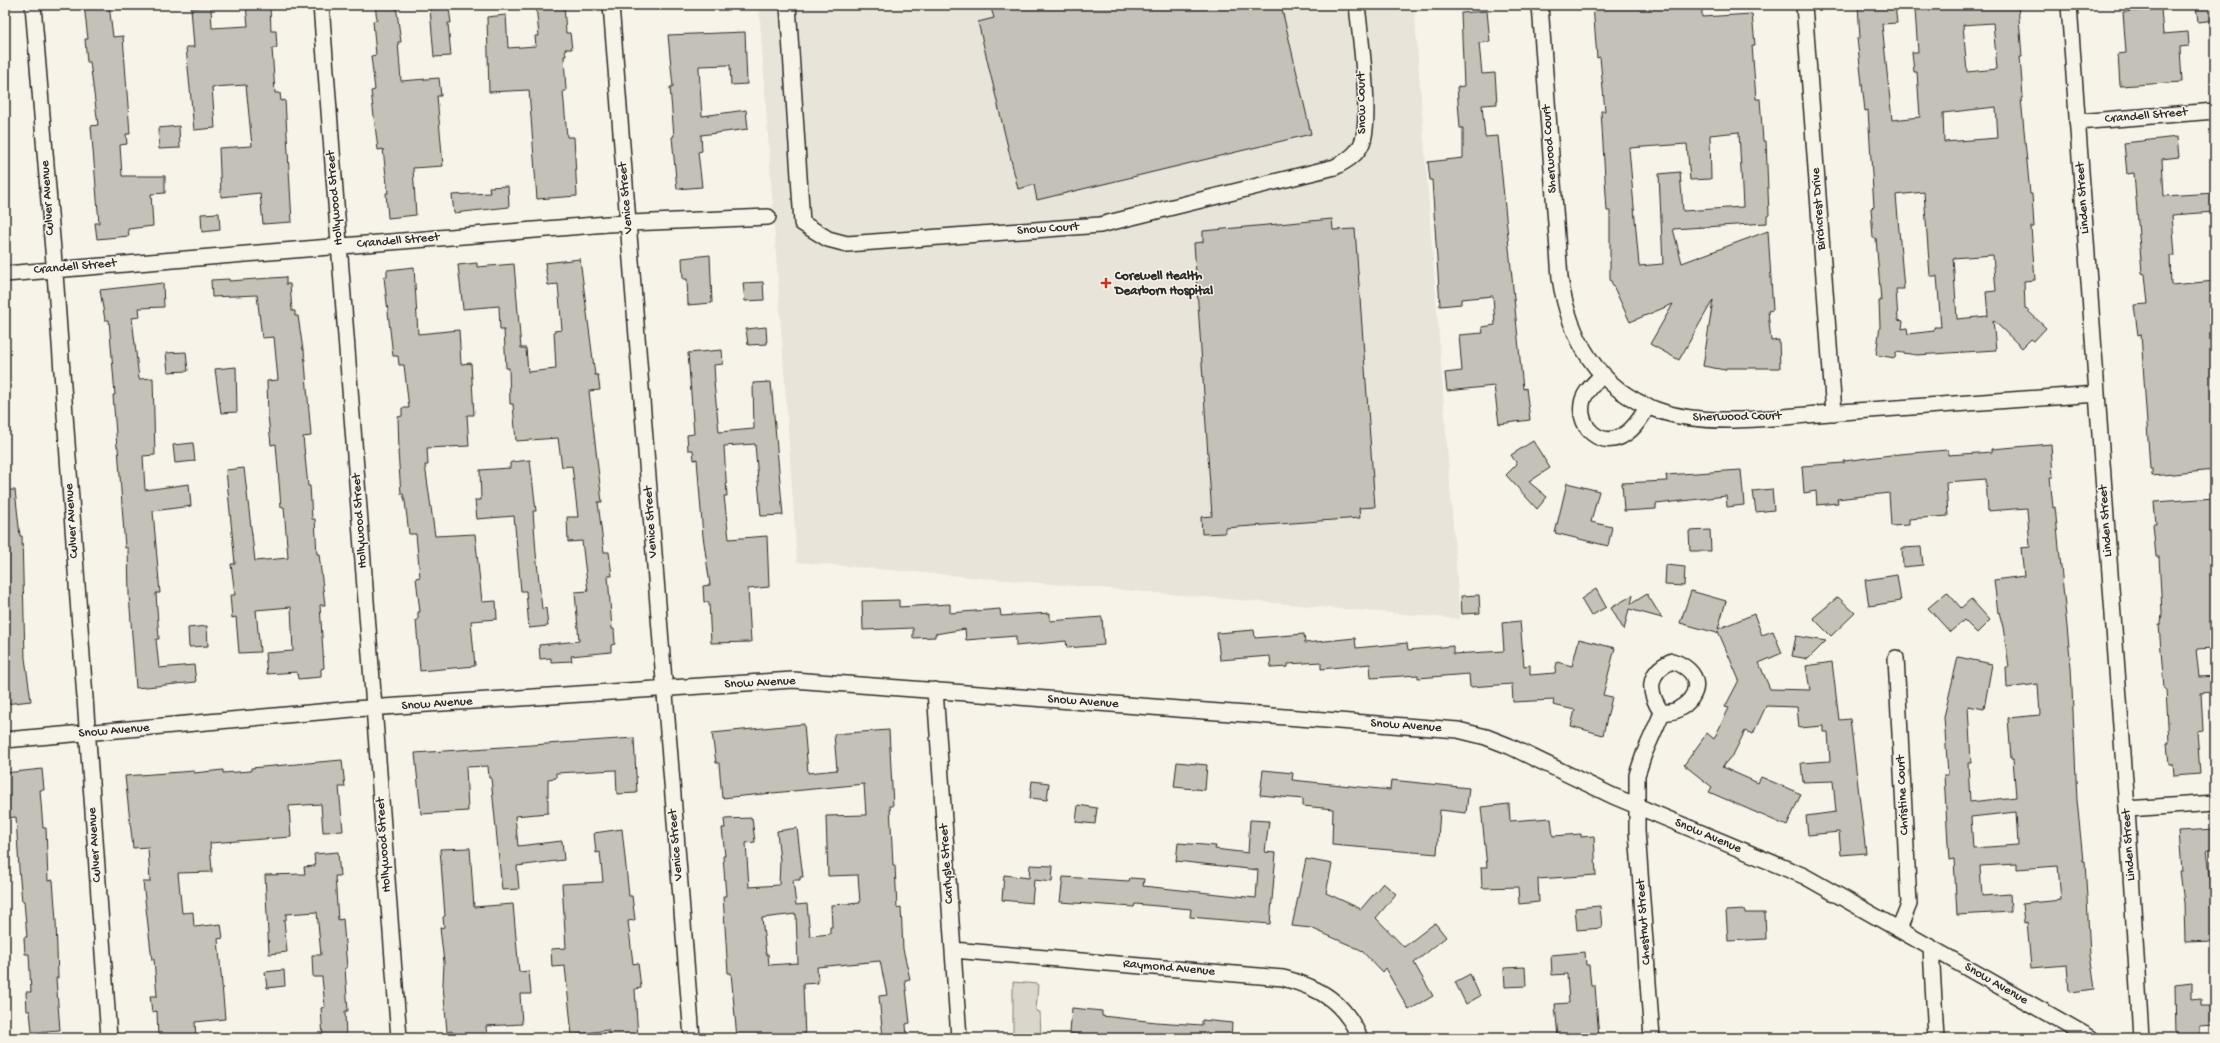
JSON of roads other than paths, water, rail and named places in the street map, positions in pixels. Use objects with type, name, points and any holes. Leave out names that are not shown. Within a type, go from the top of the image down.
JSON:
[{"type":"street","name":"Culver Avenue","points":[[33,5],[54,269],[86,734],[109,1038]]},
{"type":"street","name":"Hollywood Street","points":[[321,5],[399,1038]]},
{"type":"street","name":"Venice Street","points":[[611,5],[692,1038]]},
{"type":"street","name":"Snow Court","points":[[788,5],[802,224],[828,239],[847,244],[1100,225],[1335,167],[1358,150],[1365,129],[1365,95],[1357,5]]},
{"type":"street","name":"Sherwood Court","points":[[1540,5],[1560,278],[1563,299],[1571,327],[1585,352],[1603,374],[1624,393],[1648,406],[1679,417],[1703,420],[1834,413],[2097,394]]},
{"type":"street","name":"Birchcrest Drive","points":[[1804,5],[1834,413]]},
{"type":"street","name":"Linden Street","points":[[2069,5],[2127,809],[2141,1038]]},
{"type":"street","name":"Crandell Street","points":[[2077,122],[2215,111]]},
{"type":"street","name":"Crandell Street","points":[[5,274],[338,245],[628,223],[768,217]]},
{"type":"street","points":[[1603,374],[1586,394],[1582,403],[1585,425],[1592,433],[1601,439],[1612,440],[1624,435],[1634,426],[1648,406]]},
{"type":"street","name":"Christine Court","points":[[1896,658],[1909,904],[1899,929]]},
{"type":"street","name":"Snow Avenue","points":[[5,740],[374,708],[664,690],[793,680],[1458,730],[1486,737],[1503,744],[1636,805],[1804,876],[2091,1038]]},
{"type":"street","name":"Carlysle Street","points":[[935,690],[959,1038]]},
{"type":"street","name":"Chestnut Street","points":[[1652,1038],[1636,805],[1637,775],[1662,713]]},
{"type":"street","points":[[2127,809],[2215,803]]},
{"type":"street","points":[[1931,948],[1936,1038]]},
{"type":"street","name":"Raymond Avenue","points":[[953,950],[1283,978],[1303,983],[1320,991],[1336,1002],[1354,1024],[1360,1038]]},
{"type":"place","name":"Corewell Health Dearborn Hospital","points":[[1106,283]]}]
